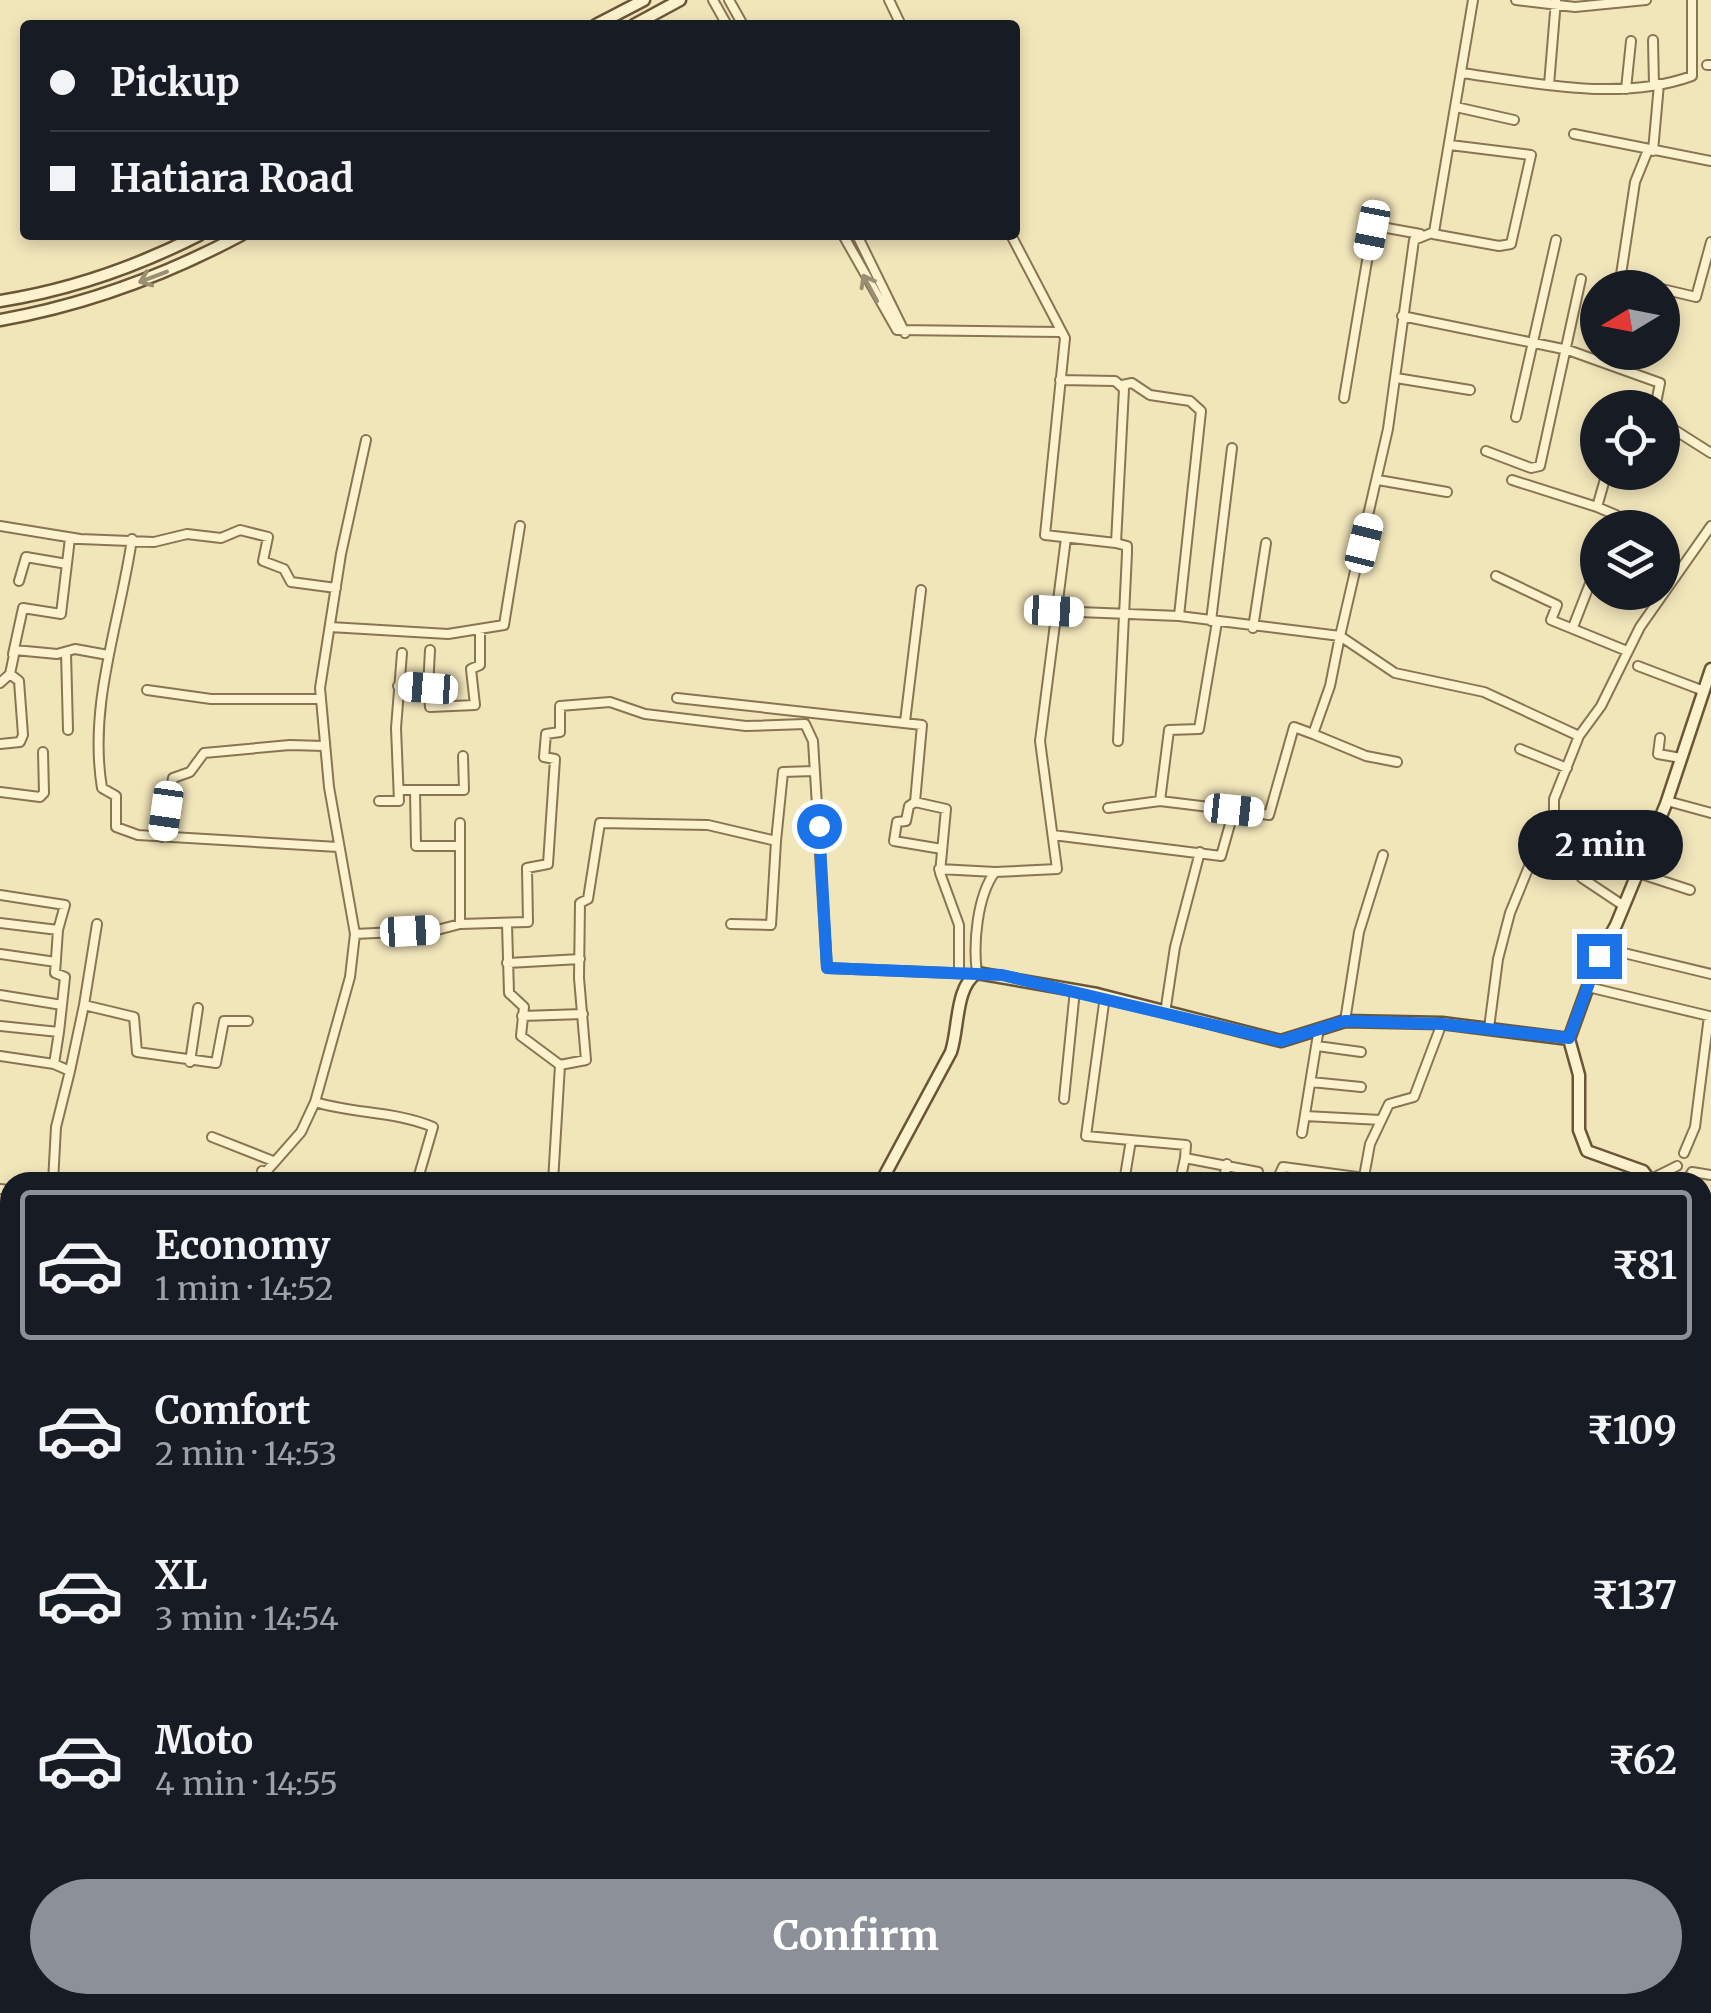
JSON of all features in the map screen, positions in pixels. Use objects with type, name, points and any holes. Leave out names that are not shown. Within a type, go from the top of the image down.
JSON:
[{"type":"street","points":[[606,20],[644,0]]},
{"type":"street","points":[[643,20],[680,0]]},
{"type":"street","points":[[1433,234],[1473,0]]},
{"type":"street","points":[[1516,0],[1646,0]]},
{"type":"street","points":[[1462,73],[1549,85],[1626,88],[1692,76],[1692,0]]},
{"type":"street","points":[[1549,85],[1556,3]]},
{"type":"street","points":[[1622,270],[1635,182],[1650,150],[1656,84],[1653,40]]},
{"type":"street","points":[[1626,88],[1631,41]]},
{"type":"street","points":[[1456,107],[1514,120]]},
{"type":"street","points":[[1574,134],[1711,161]]},
{"type":"street","points":[[1344,398],[1372,230],[1376,226],[1499,246],[1511,244],[1531,155],[1450,145]]},
{"type":"street","points":[[1313,734],[1330,686],[1378,480],[1414,240],[1420,234]]},
{"type":"street","points":[[0,301],[91,280],[150,260],[188,240]]},
{"type":"street","points":[[0,320],[56,308],[158,276],[230,240]]},
{"type":"street","points":[[845,240],[889,323],[906,332],[1063,335]]},
{"type":"street","points":[[860,240],[906,332]]},
{"type":"street","points":[[1014,240],[1063,335],[1046,536],[1127,546],[1118,741]]},
{"type":"street","points":[[1516,416],[1556,240]]},
{"type":"street","points":[[1680,293],[1696,297],[1710,249]]},
{"type":"street","points":[[1486,450],[1531,468],[1540,466],[1580,284]]},
{"type":"street","points":[[1402,316],[1580,355]]},
{"type":"street","points":[[1622,370],[1660,383],[1659,390]]},
{"type":"street","points":[[1396,378],[1470,390]]},
{"type":"street","points":[[1060,380],[1132,383],[1150,396],[1190,401],[1201,410],[1178,616]]},
{"type":"street","points":[[1116,542],[1122,384]]},
{"type":"street","points":[[1680,433],[1711,453]]},
{"type":"street","points":[[262,1172],[301,1132],[315,1102],[350,976],[355,934],[338,846],[320,700],[336,588],[366,440]]},
{"type":"street","points":[[1160,802],[1169,730],[1198,729],[1232,448]]},
{"type":"street","points":[[1378,480],[1448,492]]},
{"type":"street","points":[[1512,480],[1604,510]]},
{"type":"street","points":[[1597,507],[1601,490]]},
{"type":"street","points":[[0,526],[70,538],[154,542],[187,534],[215,538],[240,530],[264,534],[268,540],[264,561],[284,568],[291,582],[336,588]]},
{"type":"street","points":[[330,627],[448,634],[504,625],[520,526]]},
{"type":"street","points":[[1489,1028],[1498,959],[1510,913],[1530,864],[1554,828],[1554,799],[1579,736],[1601,706],[1626,651],[1711,526]]},
{"type":"street","points":[[0,683],[10,674],[24,608],[61,614],[70,538]]},
{"type":"street","points":[[939,869],[1057,869],[1040,742],[1066,538]]},
{"type":"street","points":[[132,539],[108,655],[95,749],[102,788],[116,796],[116,827],[122,832],[162,836],[338,846]]},
{"type":"street","points":[[1253,628],[1266,543]]},
{"type":"street","points":[[19,581],[26,557],[68,564]]},
{"type":"street","points":[[1496,576],[1558,605],[1551,620],[1626,651]]},
{"type":"street","points":[[905,722],[921,590]]},
{"type":"street","points":[[1573,627],[1580,609]]},
{"type":"street","points":[[1054,611],[1178,616],[1340,636],[1394,673],[1484,692],[1579,736]]},
{"type":"street","points":[[430,650],[430,707],[474,705],[471,669],[480,664],[480,630]]},
{"type":"street","points":[[12,654],[20,649],[75,649],[108,655]]},
{"type":"street","points":[[66,652],[68,730]]},
{"type":"street","points":[[379,801],[399,801],[398,686],[402,654]]},
{"type":"street","points":[[1638,666],[1704,691]]},
{"type":"street","points":[[1645,1172],[1591,1156],[1586,1151],[1579,1130],[1579,1075],[1569,1038],[1667,801],[1711,670]]},
{"type":"street","points":[[0,744],[20,742],[23,735],[18,678],[10,674]]},
{"type":"street","points":[[398,686],[428,688]]},
{"type":"street","points":[[147,690],[210,698],[320,700]]},
{"type":"street","points":[[677,698],[922,725],[915,802]]},
{"type":"street","points":[[355,934],[528,922],[526,868],[548,864],[556,759],[544,757],[546,734],[560,732],[560,706],[610,702],[648,714],[746,726],[805,724]]},
{"type":"street","points":[[803,709],[813,740],[827,968],[975,973],[1105,996],[1281,1041],[1345,1021],[1442,1024],[1569,1038]]},
{"type":"street","points":[[1108,808],[1160,802],[1270,814],[1294,727],[1366,756],[1396,762]]},
{"type":"street","points":[[1660,738],[1657,759],[1681,758]]},
{"type":"street","points":[[162,836],[173,778],[190,772],[204,752],[290,744],[324,746]]},
{"type":"street","points":[[1520,749],[1566,768]]},
{"type":"street","points":[[0,792],[40,798],[44,792],[42,752]]},
{"type":"street","points":[[399,790],[464,790],[463,756]]},
{"type":"street","points":[[730,924],[772,925],[783,772],[814,772]]},
{"type":"street","points":[[415,790],[416,846],[458,846]]},
{"type":"street","points":[[1667,801],[1711,813]]},
{"type":"street","points":[[942,850],[894,842],[898,822],[906,821],[910,804],[946,809],[942,850],[939,869],[959,925],[959,973]]},
{"type":"street","points":[[1053,835],[1220,856],[1234,810]]},
{"type":"street","points":[[507,924],[508,993],[524,1007],[521,1036],[560,1064],[586,1060],[580,903],[588,899],[600,822],[708,825],[776,841]]},
{"type":"street","points":[[460,823],[460,924]]},
{"type":"street","points":[[1594,850],[1582,878],[1624,906]]},
{"type":"street","points":[[1165,1012],[1175,947],[1200,852]]},
{"type":"street","points":[[1345,1021],[1359,932],[1383,856]]},
{"type":"street","points":[[886,1172],[951,1052],[959,1029],[964,986],[975,973],[974,953],[982,906],[995,872]]},
{"type":"street","points":[[1638,874],[1690,890]]},
{"type":"street","points":[[0,895],[65,905],[58,930],[55,973],[65,977],[54,1064]]},
{"type":"street","points":[[0,923],[58,930]]},
{"type":"street","points":[[54,1172],[56,1128],[84,1005],[97,924]]},
{"type":"street","points":[[1603,948],[1711,974]]},
{"type":"street","points":[[0,954],[56,962]]},
{"type":"street","points":[[507,963],[580,959]]},
{"type":"street","points":[[1588,987],[1710,1016],[1695,1127],[1684,1153]]},
{"type":"street","points":[[1064,1099],[1075,990]]},
{"type":"street","points":[[0,995],[62,1005]]},
{"type":"street","points":[[1105,996],[1085,1132],[1186,1145],[1182,1172]]},
{"type":"street","points":[[84,1005],[134,1018],[137,1052],[190,1062],[216,1063],[224,1021],[248,1021]]},
{"type":"street","points":[[190,1062],[198,1008]]},
{"type":"street","points":[[522,1016],[583,1014]]},
{"type":"street","points":[[1365,1172],[1370,1144],[1388,1104],[1414,1097],[1442,1024]]},
{"type":"street","points":[[0,1026],[58,1032]]},
{"type":"street","points":[[1302,1133],[1320,1028]]},
{"type":"street","points":[[1316,1046],[1360,1052]]},
{"type":"street","points":[[0,1056],[54,1064],[70,1072]]},
{"type":"street","points":[[554,1172],[560,1064]]},
{"type":"street","points":[[1310,1082],[1362,1087]]},
{"type":"street","points":[[315,1102],[347,1112],[409,1118],[432,1128],[420,1172]]},
{"type":"street","points":[[1305,1116],[1381,1120]]},
{"type":"street","points":[[212,1138],[274,1161]]},
{"type":"street","points":[[1126,1172],[1131,1140]]},
{"type":"street","points":[[1185,1158],[1258,1172]]},
{"type":"street","points":[[1225,1172],[1227,1164]]},
{"type":"street","points":[[1280,1172],[1283,1166],[1320,1172]]},
{"type":"street","points":[[1667,1172],[1677,1166]]},
{"type":"route","points":[[819,826],[827,968],[1002,975],[1097,994],[1281,1041],[1345,1021],[1442,1024],[1569,1038],[1599,956]]}]
